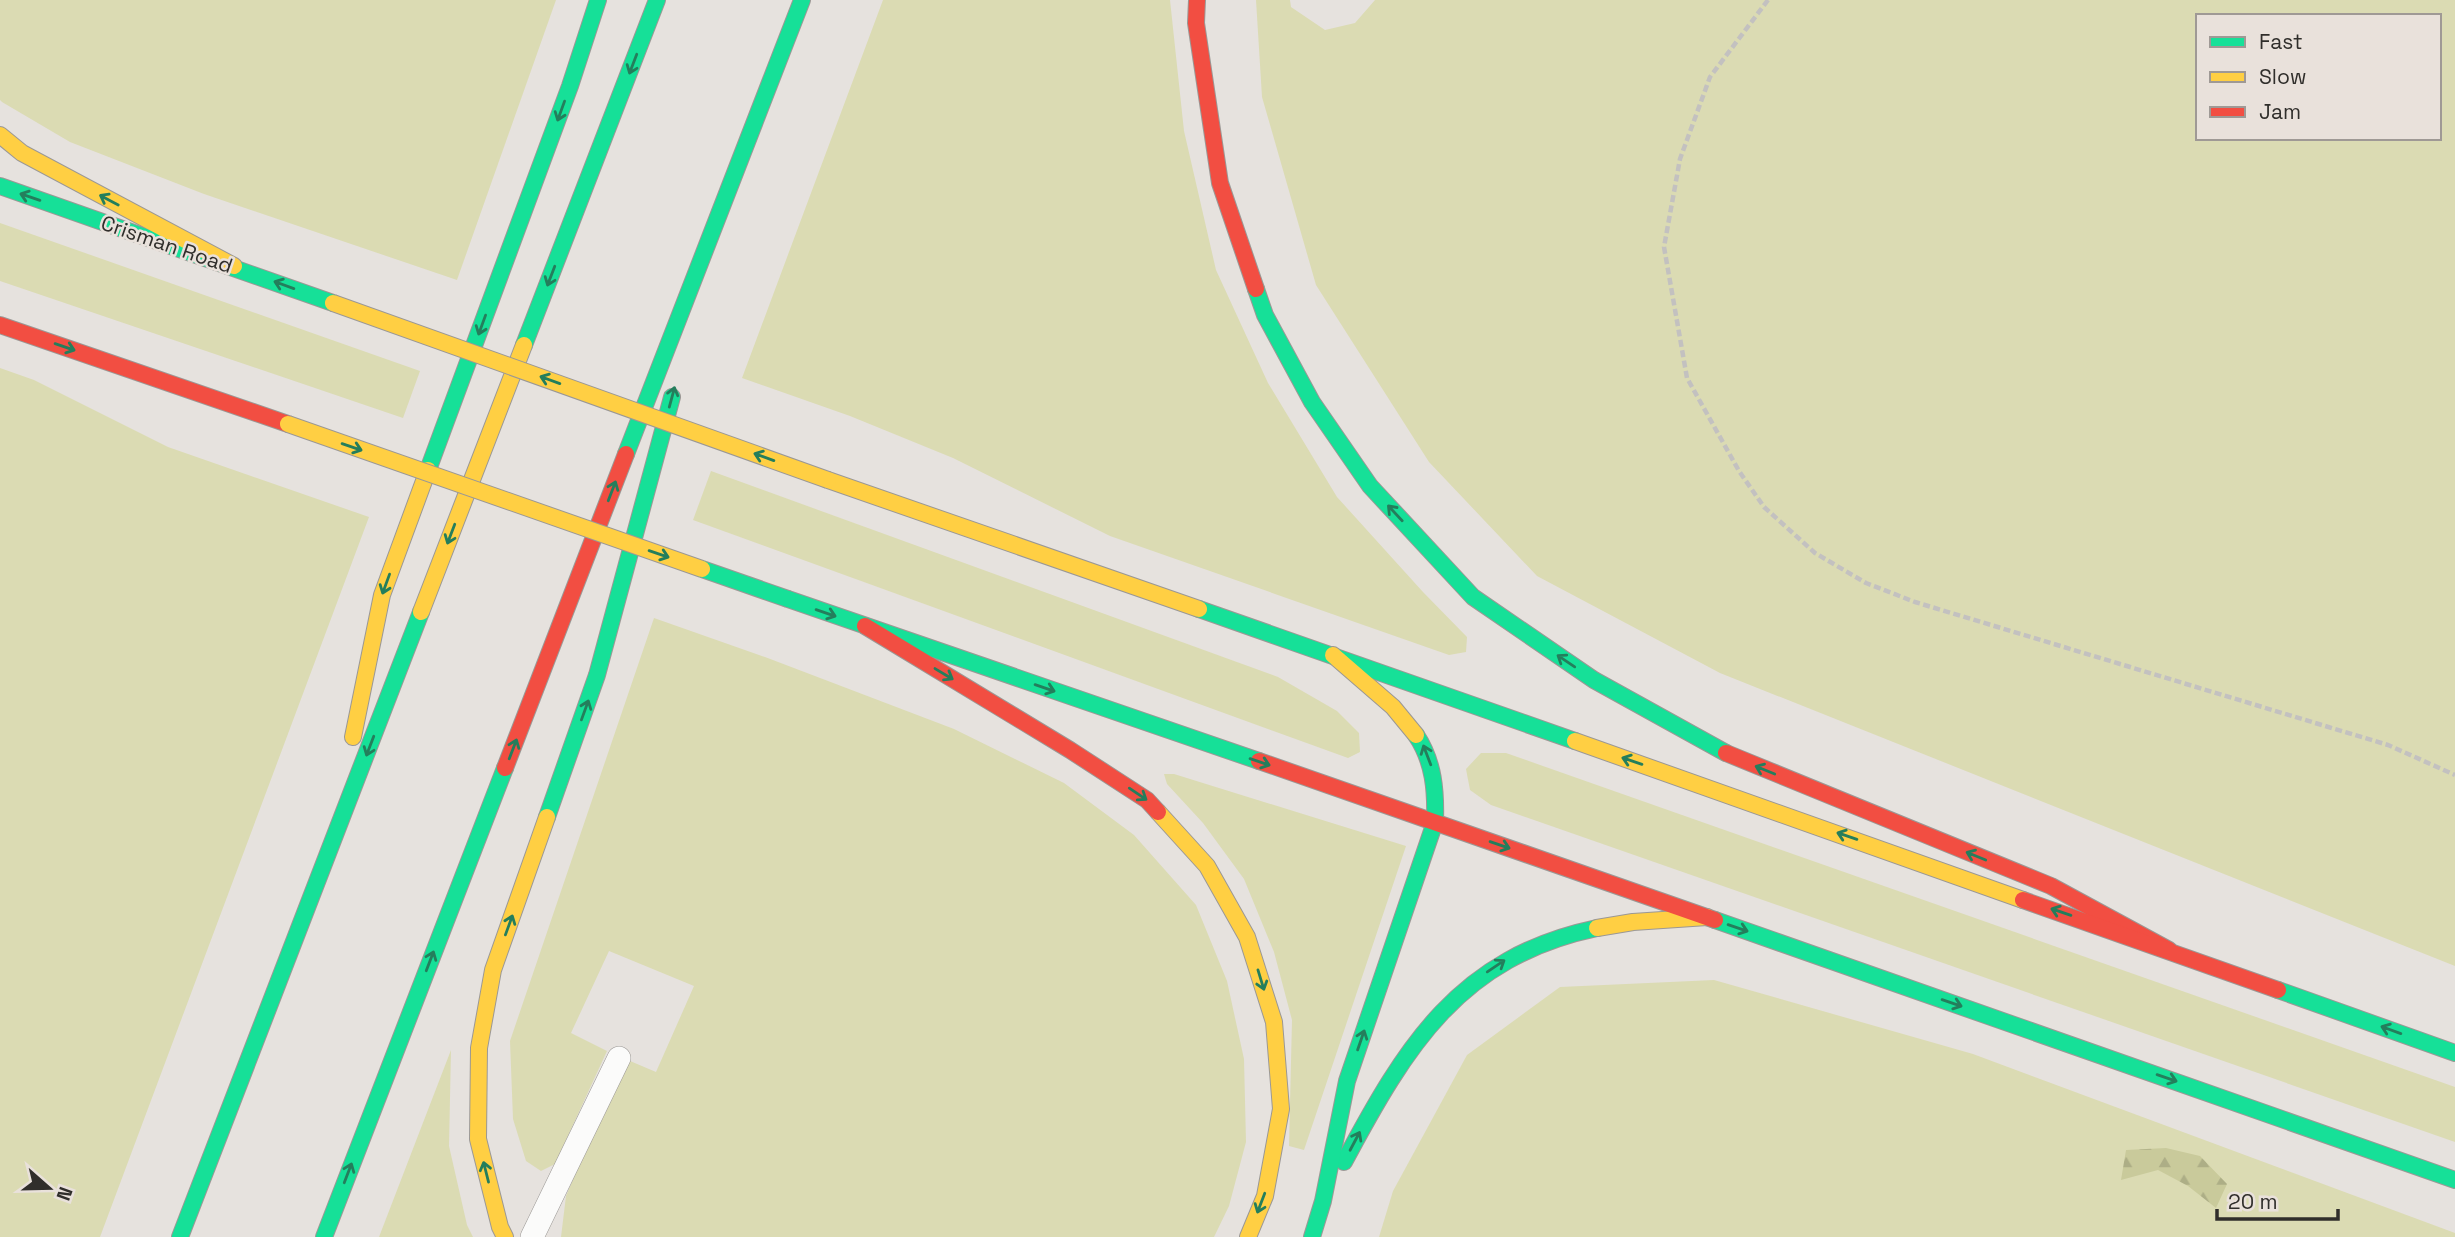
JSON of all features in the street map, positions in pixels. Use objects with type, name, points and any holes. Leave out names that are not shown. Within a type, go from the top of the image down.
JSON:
[{"type":"main road","points":[[331,845],[382,595],[570,86],[598,0]]},
{"type":"main road","points":[[180,1237],[657,0]]},
{"type":"main road","points":[[324,1237],[802,0]]},
{"type":"main road","points":[[1197,0],[1196,23],[1220,183],[1265,315],[1312,402],[1370,486],[1473,597],[1594,680],[1733,757],[2051,886],[2169,950],[2455,1053]]},
{"type":"main road","points":[[0,135],[22,153],[234,267]]},
{"type":"main road","name":"Crisman Road","points":[[0,186],[828,480],[2169,950]]},
{"type":"main road","points":[[685,346],[724,202]]},
{"type":"main road","points":[[0,325],[1435,822],[2455,1180]]},
{"type":"main road","points":[[505,1237],[500,1227],[478,1139],[479,1048],[493,970],[597,675],[675,386]]},
{"type":"main road","points":[[865,626],[1070,750],[1147,800],[1207,866],[1247,937],[1273,1022],[1281,1109],[1265,1196],[1248,1237]]},
{"type":"main road","points":[[1311,1237],[1323,1201],[1347,1081],[1435,822],[1437,808],[1431,762],[1411,724],[1333,655]]},
{"type":"main road","points":[[1323,1201],[1382,1088],[1406,1052],[1428,1023],[1479,977],[1505,960],[1560,936],[1603,927],[1707,917]]},
{"type":"lane","points":[[532,1237],[619,1058]]},
{"type":"path","points":[[1768,0],[1710,77],[1680,159],[1664,247],[1687,378],[1739,471],[1764,508],[1815,553],[1866,583],[1915,603],[2388,745],[2455,775]]},
{"type":"green space","points":[[0,0],[556,0],[457,280],[204,194],[70,142],[2,102]]},
{"type":"green space","points":[[883,0],[1170,0],[1184,131],[1216,270],[1268,383],[1337,497],[1467,637],[1466,652],[1449,655],[1110,536],[953,458],[850,416],[742,378]]},
{"type":"green space","points":[[1256,0],[1290,0],[1291,7],[1325,30],[1355,23],[1375,0],[2455,0],[2455,966],[1720,673],[1537,576],[1429,462],[1316,285],[1262,97]]},
{"type":"green space","points":[[0,223],[420,371],[403,418],[0,281]]},
{"type":"green space","points":[[0,368],[34,380],[168,447],[369,517],[100,1237],[0,1237]]},
{"type":"green space","points":[[711,471],[1278,677],[1337,711],[1359,733],[1360,752],[1348,758],[693,520]]},
{"type":"green space","points":[[654,618],[954,729],[1064,783],[1134,835],[1196,905],[1227,981],[1244,1059],[1246,1142],[1229,1206],[1214,1237],[561,1237],[566,1196],[623,1058],[656,1072],[694,986],[609,951],[571,1033],[607,1051],[555,1164],[541,1171],[526,1161],[513,1119],[510,1041]]},
{"type":"green space","points":[[1481,753],[1506,753],[2455,1087],[2455,1142],[1491,805],[1470,790],[1466,769]]},
{"type":"green space","points":[[1164,774],[1174,774],[1406,846],[1304,1150],[1289,1146],[1292,1020],[1274,952],[1244,879],[1203,823],[1167,784]]},
{"type":"green space","points":[[1714,980],[1973,1054],[2455,1233],[2455,1237],[1379,1237],[1393,1191],[1467,1055],[1560,987]]},
{"type":"green space","points":[[451,1050],[449,1146],[467,1225],[473,1237],[379,1237]]},
{"type":"green space","points":[[2166,1148],[2200,1156],[2227,1184],[2216,1208],[2188,1186],[2158,1170],[2121,1180],[2126,1150]]},
{"type":"traffic: fast","points":[[428,470],[570,86],[598,0]]},
{"type":"traffic: fast","points":[[524,345],[657,0]]},
{"type":"traffic: fast","points":[[626,454],[802,0]]},
{"type":"traffic: fast","points":[[0,186],[333,303]]},
{"type":"traffic: fast","points":[[1256,289],[1265,315],[1312,402],[1370,486],[1473,597],[1594,680],[1726,753]]},
{"type":"traffic: fast","points":[[547,817],[597,675],[672,397]]},
{"type":"traffic: fast","points":[[702,569],[788,599]]},
{"type":"traffic: fast","points":[[788,599],[1259,761]]},
{"type":"traffic: fast","points":[[1199,609],[1575,741]]},
{"type":"traffic: fast","points":[[180,1237],[421,612]]},
{"type":"traffic: fast","points":[[1312,1237],[1323,1201],[1347,1081],[1435,822],[1433,777],[1427,756],[1416,735]]},
{"type":"traffic: fast","points":[[324,1237],[505,768]]},
{"type":"traffic: fast","points":[[1715,920],[2455,1180]]},
{"type":"traffic: fast","points":[[1344,1162],[1390,1081],[1442,1012],[1473,984],[1508,960],[1549,942],[1597,928]]},
{"type":"traffic: fast","points":[[2278,990],[2455,1053]]},
{"type":"traffic: slow","points":[[0,135],[22,153],[234,266]]},
{"type":"traffic: slow","points":[[333,303],[828,480]]},
{"type":"traffic: slow","points":[[421,612],[524,345]]},
{"type":"traffic: slow","points":[[288,424],[702,569]]},
{"type":"traffic: slow","points":[[353,737],[382,595],[428,470]]},
{"type":"traffic: slow","points":[[828,480],[1199,609]]},
{"type":"traffic: slow","points":[[1333,655],[1393,707],[1416,735]]},
{"type":"traffic: slow","points":[[1575,741],[2023,900]]},
{"type":"traffic: slow","points":[[1158,812],[1207,866],[1247,937],[1274,1022],[1281,1109],[1265,1196],[1248,1237]]},
{"type":"traffic: slow","points":[[505,1237],[500,1227],[478,1139],[479,1048],[493,970],[547,817]]},
{"type":"traffic: slow","points":[[1597,928],[1633,922],[1707,917]]},
{"type":"traffic: jam","points":[[1197,0],[1196,23],[1220,183],[1256,289]]},
{"type":"traffic: jam","points":[[0,325],[288,424]]},
{"type":"traffic: jam","points":[[505,768],[626,454]]},
{"type":"traffic: jam","points":[[865,626],[1070,750],[1147,800],[1158,812]]},
{"type":"traffic: jam","points":[[1726,753],[2051,886],[2169,950]]},
{"type":"traffic: jam","points":[[1259,761],[1715,920]]},
{"type":"traffic: jam","points":[[2023,900],[2278,990]]}]
